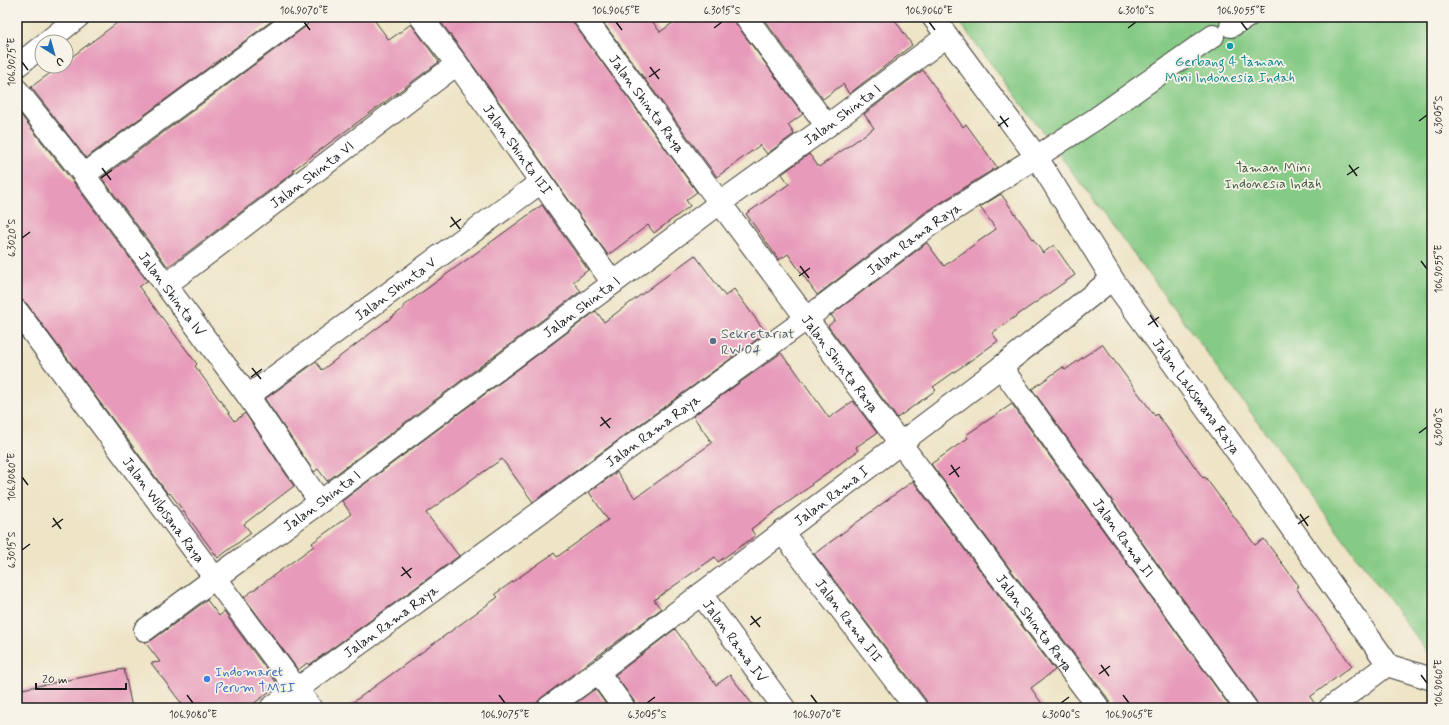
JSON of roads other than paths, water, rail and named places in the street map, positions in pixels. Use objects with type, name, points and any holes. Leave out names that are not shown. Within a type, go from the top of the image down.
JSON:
[{"type":"street","points":[[57,34],[78,17]]},
{"type":"street","points":[[84,175],[298,17]]},
{"type":"street","name":"Jalan Shinta III","points":[[421,17],[457,64],[613,283]]},
{"type":"street","name":"Jalan Shinta Raya","points":[[584,17],[806,319],[1099,708]]},
{"type":"street","points":[[746,17],[827,126]]},
{"type":"street","name":"Jalan Laksmana Raya","points":[[933,17],[1036,156],[1112,279],[1251,470],[1385,660]]},
{"type":"street","name":"Jalan Rama Raya","points":[[271,708],[806,319],[931,224],[1094,120],[1230,26]]},
{"type":"street","name":"Jalan Shinta I","points":[[145,630],[320,502],[720,203],[827,126],[947,36]]},
{"type":"street","points":[[17,66],[34,52]]},
{"type":"street","name":"Jalan Shinta VI","points":[[166,285],[457,64]]},
{"type":"street","name":"Jalan Shinta IV","points":[[17,90],[84,175],[248,396],[320,502]]},
{"type":"street","name":"Jalan Shinta V","points":[[248,396],[541,182]]},
{"type":"street","name":"Jalan Rama I","points":[[548,708],[598,672],[900,444],[1001,367],[1112,279]]},
{"type":"street","name":"Jalan Wibisana Raya","points":[[17,311],[311,708]]},
{"type":"street","name":"Jalan Rama II","points":[[1001,367],[1246,708]]},
{"type":"street","name":"Jalan Rama III","points":[[782,532],[916,708]]},
{"type":"street","name":"Jalan Rama IV","points":[[701,594],[784,708]]},
{"type":"street","points":[[1330,708],[1354,700],[1385,660],[1432,679]]},
{"type":"street","points":[[598,672],[624,708]]},
{"type":"place","name":"Gerbang 4 Taman Mini Indonesia Indah","points":[[1230,46]]},
{"type":"place","name":"Sekretariat RW 04","points":[[713,341]]},
{"type":"place","name":"Indomaret Perum TMII","points":[[207,679]]},
{"type":"park label","name":"Taman Mini Indonesia Indah","points":[[1273,176]]}]
